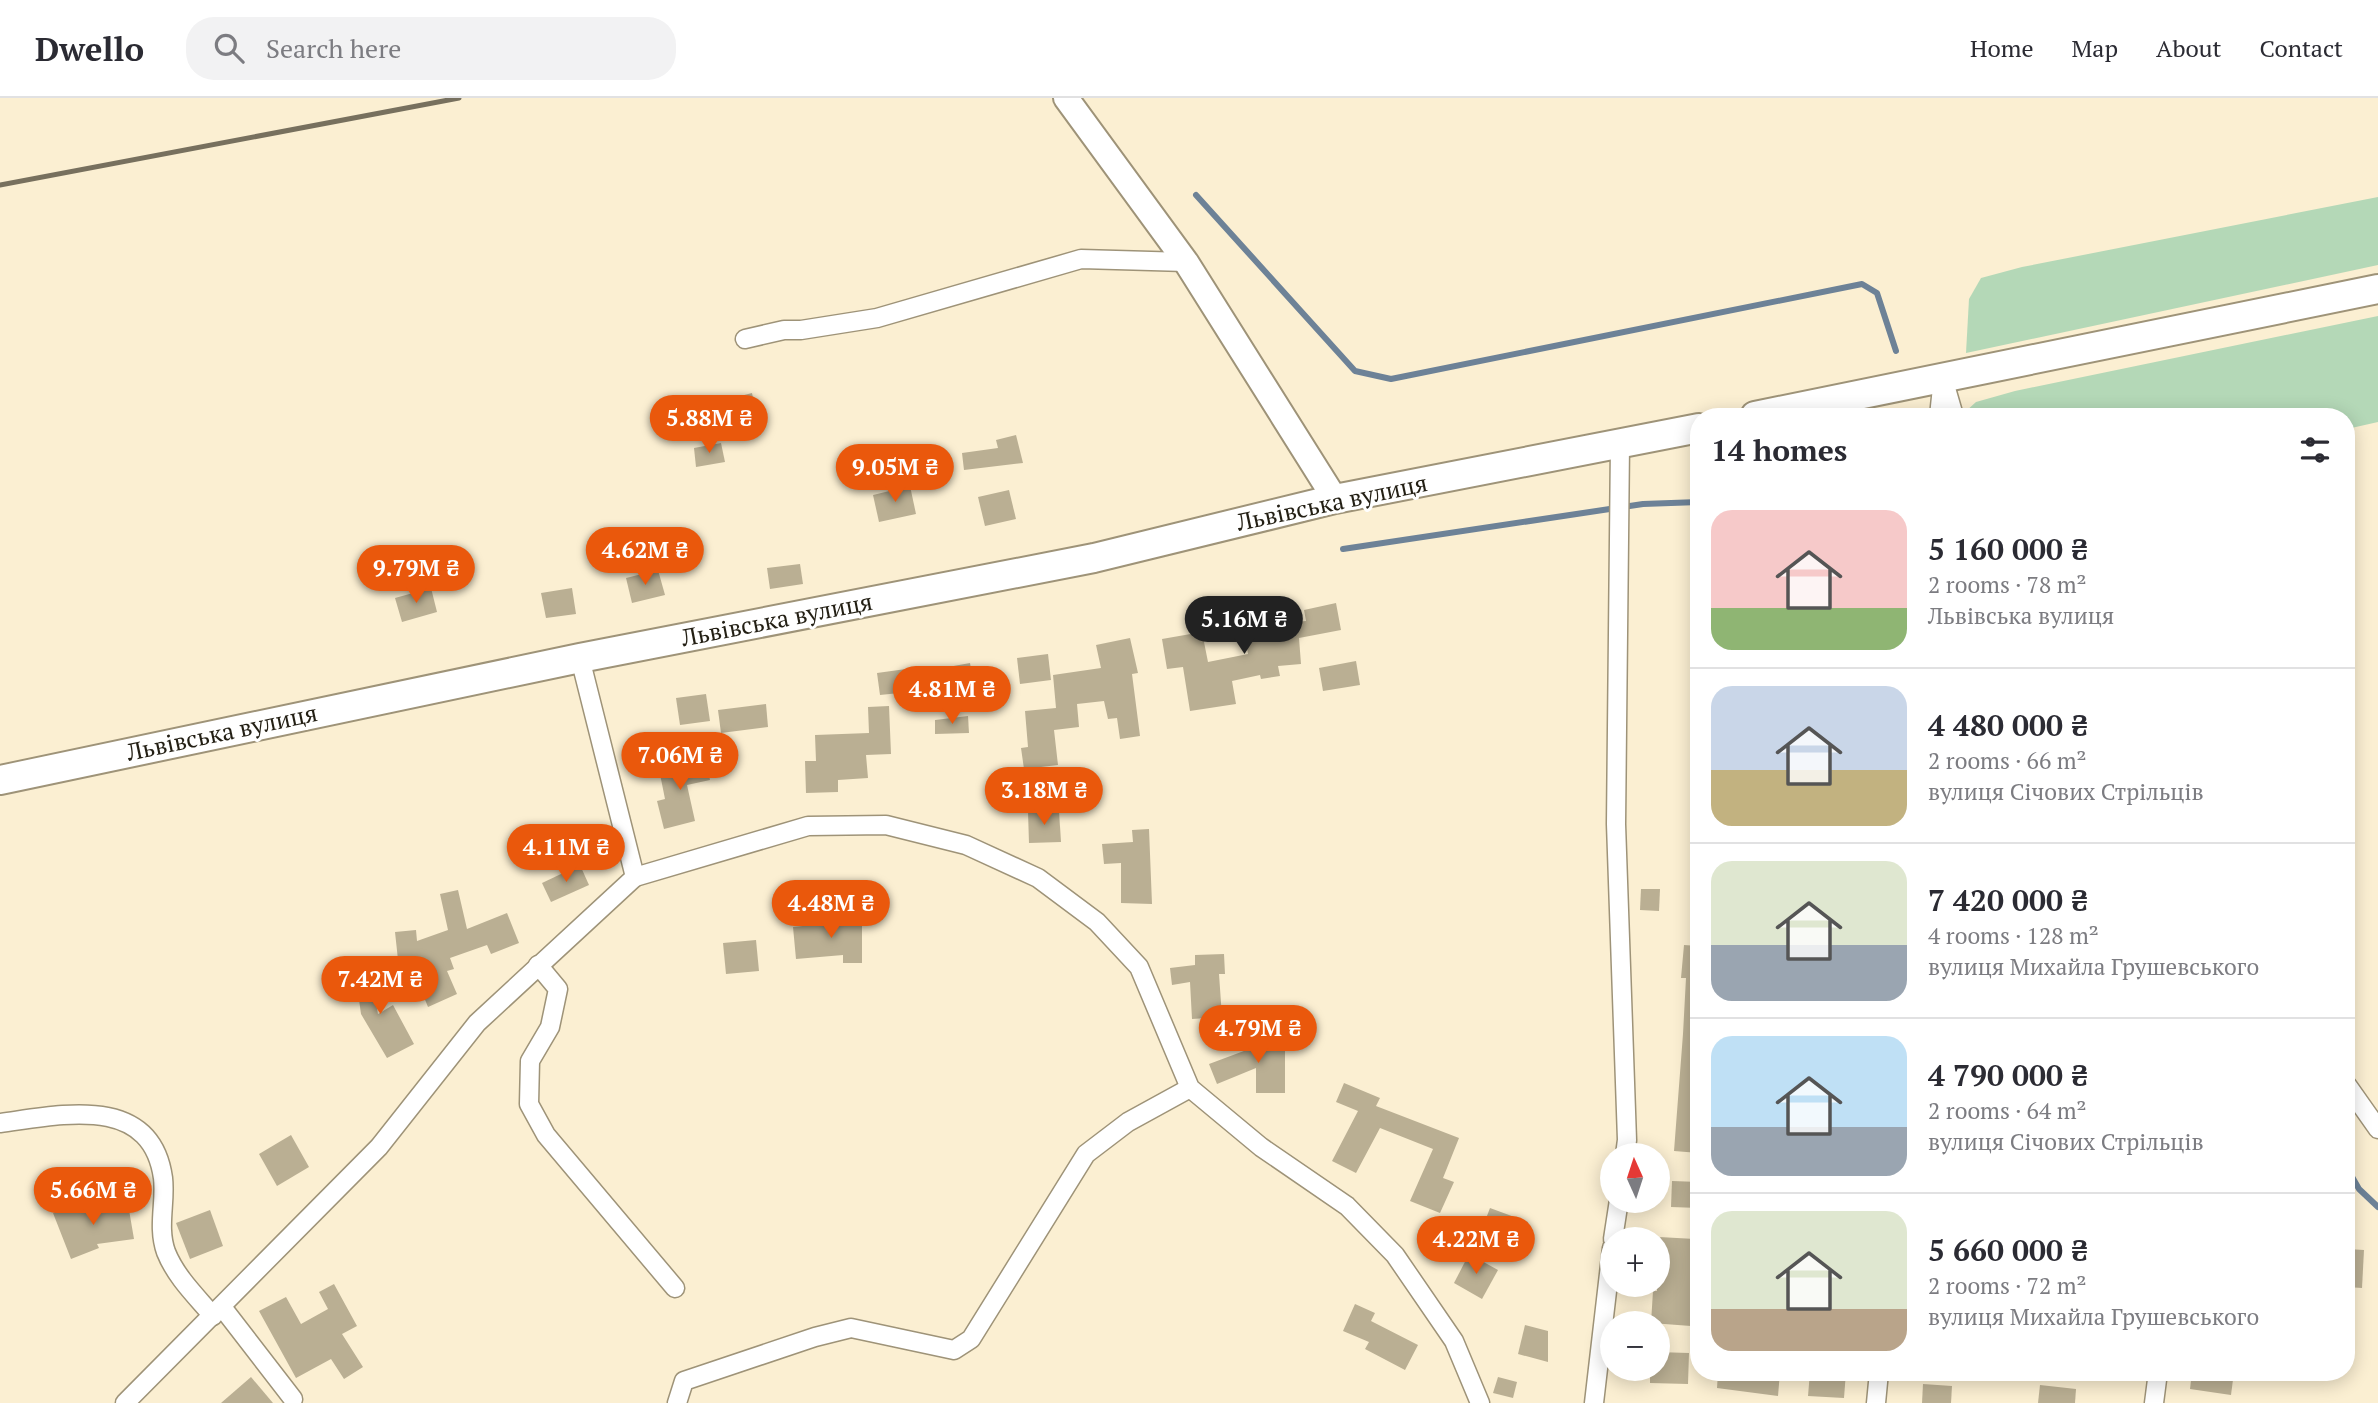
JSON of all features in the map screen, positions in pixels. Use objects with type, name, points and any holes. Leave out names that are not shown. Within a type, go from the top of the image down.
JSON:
[{"type":"main road","points":[[1795,408],[2378,289]]},
{"type":"main road","name":"Львівська вулиця","points":[[0,780],[580,658],[1094,558],[1335,499],[1690,430]]},
{"type":"street","points":[[1066,98],[1186,262],[1335,499]]},
{"type":"street","points":[[746,339],[784,330],[801,330],[877,318],[1081,259],[1186,262]]},
{"type":"street","points":[[1941,408],[1943,378]]},
{"type":"street","points":[[1943,378],[1952,408]]},
{"type":"street","points":[[1620,444],[1616,824],[1627,1143]]},
{"type":"street","points":[[580,658],[635,877]]},
{"type":"street","points":[[131,1401],[379,1147],[477,1023],[635,877],[808,826],[886,825],[967,845],[1038,878],[1097,922],[1139,967],[1189,1088],[1261,1147],[1347,1206],[1395,1255],[1454,1341],[1480,1403]]},
{"type":"street","points":[[538,965],[558,989],[550,1027],[530,1061],[528,1104],[546,1135],[675,1288]]},
{"type":"street","points":[[677,1403],[684,1381],[815,1337],[851,1328],[954,1350],[971,1339],[1086,1154],[1128,1122],[1189,1088]]},
{"type":"street","points":[[2355,1096],[2378,1129]]},
{"type":"street","points":[[0,1123],[87,1113],[119,1119],[144,1135],[158,1153],[162,1171],[160,1217],[166,1251],[182,1280],[218,1312],[293,1399]]},
{"type":"street","points":[[1594,1403],[1606,1297]]},
{"type":"street","points":[[1876,1403],[1878,1381]]},
{"type":"street","points":[[2154,1403],[2157,1381]]},
{"type":"green space","points":[[2378,197],[2378,265],[1966,353],[1969,299],[1981,278],[2022,267]]},
{"type":"green space","points":[[2378,316],[2378,422],[2355,427],[2355,408],[1969,408],[1976,402],[2015,391]]},
{"type":"building","points":[[752,393],[757,416],[733,421],[729,399]]},
{"type":"building","points":[[1016,435],[1023,463],[964,470],[962,453],[998,448],[996,440]]},
{"type":"building","points":[[721,443],[725,462],[696,467],[694,448]]},
{"type":"building","points":[[910,486],[916,514],[879,522],[873,495]]},
{"type":"building","points":[[1009,490],[1016,519],[985,526],[978,497]]},
{"type":"building","points":[[800,564],[803,584],[770,589],[767,568]]},
{"type":"building","points":[[658,570],[665,595],[632,603],[626,578]]},
{"type":"building","points":[[431,588],[437,612],[402,622],[395,598]]},
{"type":"building","points":[[572,588],[576,614],[546,618],[541,593]]},
{"type":"building","points":[[1336,603],[1341,630],[1299,638],[1301,664],[1278,666],[1280,676],[1261,679],[1260,675],[1232,681],[1236,704],[1190,711],[1183,667],[1167,669],[1162,639],[1202,632],[1208,662],[1248,654],[1242,620],[1268,616],[1270,624],[1306,621],[1304,610]]},
{"type":"building","points":[[1130,638],[1138,673],[1132,674],[1140,736],[1120,739],[1117,718],[1108,719],[1104,701],[1077,704],[1079,727],[1054,730],[1058,765],[1024,769],[1021,748],[1028,747],[1025,711],[1056,708],[1053,675],[1101,668],[1096,645]]},
{"type":"building","points":[[1048,654],[1051,680],[1020,684],[1017,658]]},
{"type":"building","points":[[1356,661],[1360,685],[1323,691],[1319,668]]},
{"type":"building","points":[[970,663],[974,687],[941,693],[937,669]]},
{"type":"building","points":[[906,669],[909,692],[880,695],[877,673]]},
{"type":"building","points":[[706,694],[710,721],[680,725],[676,698]]},
{"type":"building","points":[[766,704],[768,727],[721,733],[718,710]]},
{"type":"building","points":[[889,706],[891,754],[866,755],[868,778],[838,780],[838,792],[806,793],[805,761],[816,761],[815,735],[869,733],[868,707]]},
{"type":"building","points":[[968,716],[969,733],[935,734],[935,720]]},
{"type":"building","points":[[706,759],[710,780],[687,785],[695,821],[664,829],[657,801],[665,799],[659,769]]},
{"type":"building","points":[[1059,811],[1061,842],[1029,843],[1028,812]]},
{"type":"building","points":[[600,826],[608,846],[590,853],[582,833]]},
{"type":"building","points":[[1149,829],[1152,904],[1121,903],[1121,863],[1104,864],[1102,844],[1133,842],[1132,830]]},
{"type":"building","points":[[580,865],[589,885],[551,902],[542,883]]},
{"type":"building","points":[[1641,889],[1660,889],[1659,911],[1640,910]]},
{"type":"building","points":[[458,890],[467,929],[507,913],[519,943],[491,954],[487,945],[450,958],[454,969],[447,971],[457,994],[428,1007],[412,968],[399,969],[395,932],[416,930],[417,941],[448,930],[440,894]]},
{"type":"building","points":[[842,917],[862,917],[862,963],[843,963],[843,955],[796,959],[793,927],[842,922]]},
{"type":"building","points":[[756,940],[759,971],[726,974],[723,943]]},
{"type":"building","points":[[1684,945],[1690,945],[1690,1152],[1674,1151],[1686,978],[1681,978]]},
{"type":"building","points":[[1224,954],[1225,974],[1219,974],[1222,1017],[1192,1019],[1190,982],[1172,985],[1170,968],[1195,965],[1195,955]]},
{"type":"building","points":[[368,961],[378,1014],[393,1005],[414,1044],[387,1058],[361,1014],[354,964]]},
{"type":"building","points":[[1289,1034],[1294,1048],[1285,1051],[1285,1093],[1256,1093],[1256,1068],[1217,1084],[1209,1064]]},
{"type":"building","points":[[1344,1083],[1380,1098],[1376,1106],[1459,1138],[1443,1178],[1454,1182],[1440,1213],[1410,1201],[1433,1149],[1380,1128],[1356,1173],[1332,1161],[1358,1111],[1336,1102]]},
{"type":"building","points":[[291,1135],[309,1167],[277,1186],[259,1154]]},
{"type":"building","points":[[1672,1181],[1690,1182],[1690,1208],[1671,1207]]},
{"type":"building","points":[[81,1202],[84,1210],[128,1204],[134,1239],[97,1244],[99,1248],[71,1259],[53,1213]]},
{"type":"building","points":[[1490,1208],[1528,1222],[1512,1262],[1495,1257],[1501,1236],[1482,1229]]},
{"type":"building","points":[[210,1210],[223,1246],[190,1259],[176,1223]]},
{"type":"building","points":[[1670,1238],[1690,1239],[1690,1326],[1670,1324],[1670,1311],[1652,1311],[1653,1297],[1670,1297]]},
{"type":"building","points":[[2355,1249],[2364,1250],[2362,1288],[2355,1288]]},
{"type":"building","points":[[1469,1254],[1498,1270],[1482,1299],[1454,1283]]},
{"type":"building","points":[[334,1284],[357,1326],[342,1334],[363,1367],[344,1379],[331,1359],[296,1378],[259,1311],[286,1297],[301,1324],[328,1309],[319,1292]]},
{"type":"building","points":[[1355,1304],[1375,1313],[1371,1321],[1418,1345],[1405,1370],[1365,1349],[1369,1342],[1343,1331]]},
{"type":"building","points":[[1525,1325],[1548,1331],[1548,1362],[1518,1354]]},
{"type":"building","points":[[1670,1352],[1689,1353],[1688,1384],[1650,1383],[1670,1381]]},
{"type":"building","points":[[251,1377],[273,1403],[221,1403]]},
{"type":"building","points":[[1498,1377],[1517,1382],[1513,1398],[1493,1393]]},
{"type":"building","points":[[1717,1381],[1779,1381],[1778,1396],[1717,1388]]},
{"type":"building","points":[[1809,1381],[1845,1381],[1844,1398],[1808,1396]]},
{"type":"building","points":[[2191,1381],[2233,1381],[2231,1395],[2190,1389]]},
{"type":"building","points":[[1923,1384],[1952,1386],[1951,1403],[1922,1403]]},
{"type":"building","points":[[2040,1385],[2076,1389],[2075,1403],[2038,1403]]},
{"type":"waterway","points":[[1196,195],[1355,371],[1391,379],[1862,284],[1877,293],[1896,351]]},
{"type":"waterway","points":[[1343,549],[1643,504],[1690,502]]},
{"type":"waterway","points":[[2355,1182],[2378,1207]]},
{"type":"railway","points":[[0,185],[459,98]]}]
